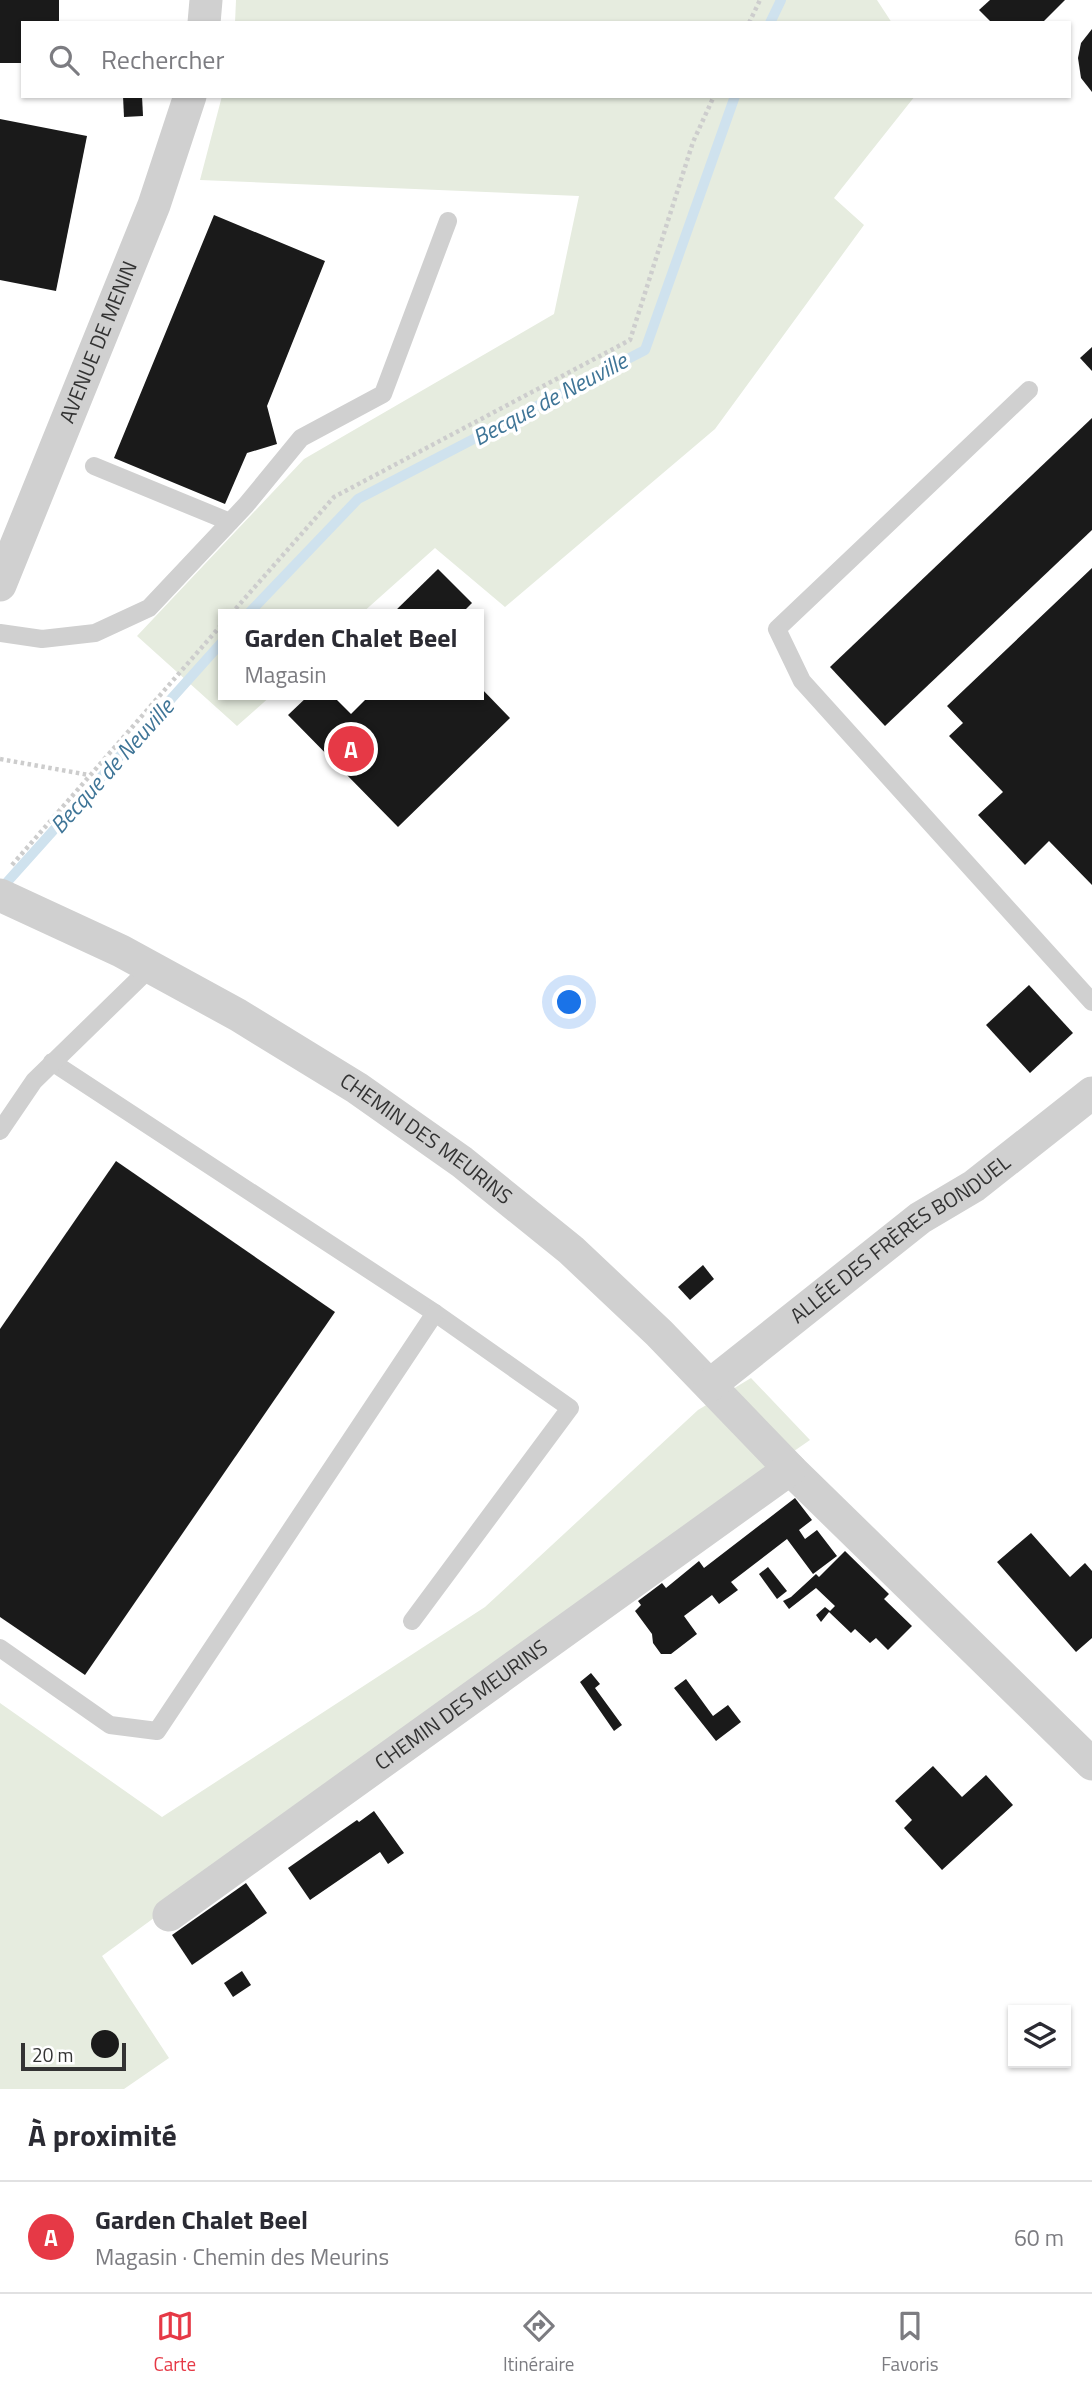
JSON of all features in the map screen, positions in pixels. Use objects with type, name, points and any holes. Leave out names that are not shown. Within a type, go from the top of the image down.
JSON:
[{"type":"street","points":[[204,21],[205,0]]},
{"type":"street","name":"AVENUE DE MENIN","points":[[0,585],[153,205],[189,98]]},
{"type":"street","name":"CHEMIN DES MEURINS","points":[[12,890],[238,1015],[325,1068],[462,1162],[571,1250],[659,1333],[790,1469],[1092,1764]]},
{"type":"street","name":"ALLÉE DES FRÈRES BONDUEL","points":[[710,1385],[920,1218],[974,1186],[1092,1093]]},
{"type":"street","name":"CHEMIN DES MEURINS","points":[[169,1915],[790,1469]]},
{"type":"lane","points":[[0,633],[42,639],[95,633],[149,608],[230,522],[302,438],[383,394],[448,220]]},
{"type":"lane","points":[[1029,390],[777,629],[802,681],[1092,1002]]},
{"type":"lane","points":[[94,466],[230,522]]},
{"type":"lane","points":[[0,1130],[34,1081],[151,967]]},
{"type":"lane","points":[[52,1062],[435,1313],[570,1408],[412,1621]]},
{"type":"lane","points":[[0,1648],[110,1725],[156,1731],[435,1313]]},
{"type":"path","points":[[750,21],[760,0]]},
{"type":"path","points":[[235,609],[334,497],[630,340],[693,142],[713,98]]},
{"type":"path","points":[[12,890],[90,775],[218,629]]},
{"type":"path","points":[[0,760],[90,775]]},
{"type":"shaded area","points":[[236,0],[877,0],[891,21],[235,21]]},
{"type":"shaded area","points":[[221,98],[913,98],[834,198],[864,225],[715,429],[505,607],[435,548],[367,609],[218,609],[218,700],[266,700],[237,726],[137,636],[304,459],[554,314],[579,196],[200,180]]},
{"type":"shaded area","points":[[751,1378],[810,1440],[102,1956],[169,2058],[124,2089],[0,2089],[0,1703],[162,1817],[485,1607],[698,1410]]},
{"type":"building","points":[[0,0],[59,0],[59,21],[21,21],[21,63],[0,63]]},
{"type":"building","points":[[990,0],[1065,0],[1044,21],[990,21],[979,10]]},
{"type":"building","points":[[1092,29],[1092,92],[1081,78],[1078,58],[1081,43]]},
{"type":"building","points":[[123,98],[142,98],[143,116],[124,117]]},
{"type":"building","points":[[0,119],[87,136],[56,291],[0,280]]},
{"type":"building","points":[[214,215],[325,261],[267,406],[277,444],[247,453],[225,504],[114,458]]},
{"type":"building","points":[[1092,347],[1092,371],[1080,358]]},
{"type":"building","points":[[1092,418],[1092,530],[885,726],[830,667]]},
{"type":"building","points":[[1092,568],[1092,885],[1049,841],[1025,865],[978,815],[1003,792],[949,736],[963,723],[947,706]]},
{"type":"building","points":[[438,569],[472,603],[466,609],[397,609]]},
{"type":"building","points":[[484,691],[510,718],[398,827],[288,715],[304,700],[484,700]]},
{"type":"building","points":[[1029,985],[1073,1033],[1030,1073],[986,1025]]},
{"type":"building","points":[[116,1161],[335,1312],[85,1675],[0,1617],[0,1329]]},
{"type":"building","points":[[703,1265],[714,1279],[690,1300],[678,1287]]},
{"type":"building","points":[[795,1498],[812,1520],[799,1530],[805,1539],[817,1530],[837,1556],[813,1574],[787,1539],[731,1582],[738,1590],[719,1604],[712,1595],[684,1616],[697,1634],[671,1654],[661,1654],[653,1643],[652,1634],[635,1611],[641,1605],[638,1601],[662,1583],[666,1588],[699,1561],[704,1568]]},
{"type":"building","points":[[1031,1533],[1070,1577],[1085,1563],[1092,1571],[1092,1638],[1076,1652],[997,1562]]},
{"type":"building","points":[[845,1551],[889,1594],[884,1599],[912,1626],[888,1650],[876,1638],[870,1643],[855,1629],[851,1633],[829,1612],[821,1622],[816,1615],[825,1607],[830,1611],[835,1606],[816,1588],[789,1609],[783,1601],[816,1574],[819,1577]]},
{"type":"building","points":[[768,1567],[787,1591],[777,1599],[759,1574]]},
{"type":"building","points":[[591,1673],[600,1684],[595,1688],[622,1725],[614,1731],[580,1682]]},
{"type":"building","points":[[686,1679],[713,1716],[728,1705],[741,1722],[716,1741],[674,1688]]},
{"type":"building","points":[[933,1766],[962,1797],[986,1775],[1013,1805],[942,1870],[904,1828],[912,1820],[895,1801]]},
{"type":"building","points":[[374,1811],[404,1853],[388,1864],[380,1852],[310,1900],[288,1868]]},
{"type":"building","points":[[246,1883],[267,1913],[192,1965],[172,1935]]},
{"type":"building","points":[[242,1971],[251,1985],[233,1997],[224,1983]]},
{"type":"building","points":[[105,2030],[115,2034],[119,2044],[115,2054],[105,2058],[95,2054],[91,2044],[95,2034]]},
{"type":"waterway","name":"Becque de Neuville","points":[[771,21],[781,0]]},
{"type":"waterway","name":"Becque de Neuville","points":[[253,609],[358,499],[645,350],[734,98]]},
{"type":"waterway","name":"Becque de Neuville","points":[[0,890],[218,647]]},
{"type":"place","name":"Garden Chalet Beel","points":[[351,749]]}]
